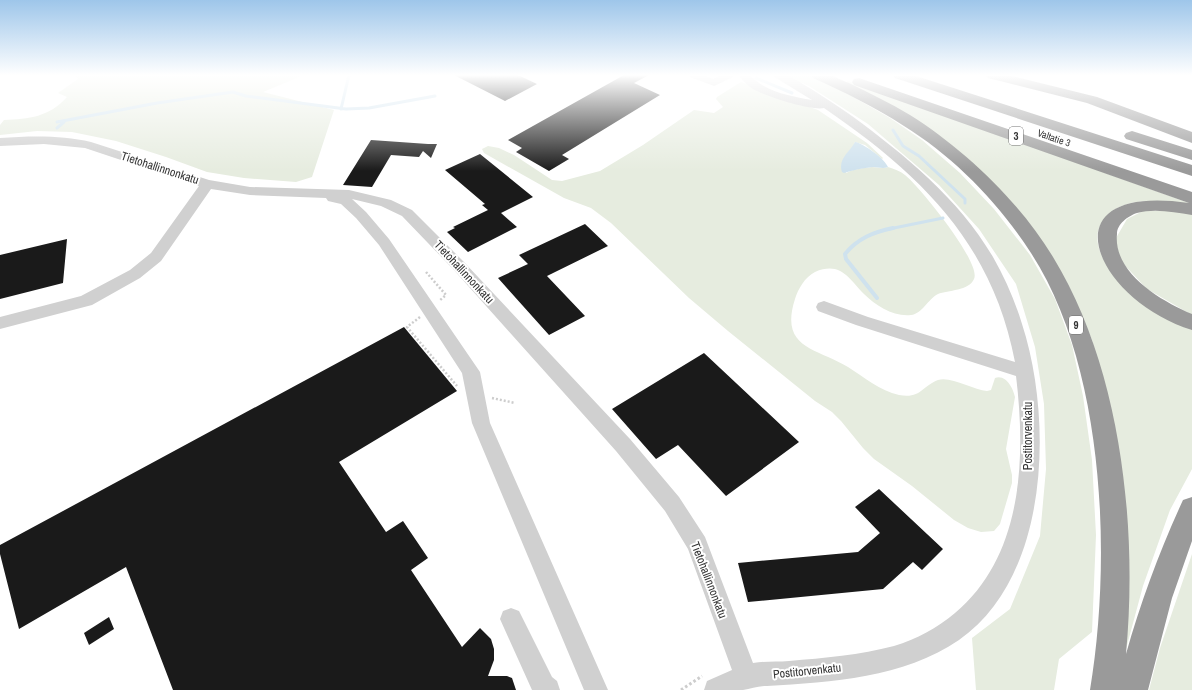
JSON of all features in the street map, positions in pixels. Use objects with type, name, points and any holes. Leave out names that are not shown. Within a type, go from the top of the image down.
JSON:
[{"type":"highway","name":"9","points":[[884,107],[923,130],[963,164],[1004,205],[1045,259],[1063,293],[1080,334],[1093,381],[1110,470],[1114,532],[1115,596],[1106,690]]},
{"type":"highway","name":"3","points":[[934,107],[1192,198]]},
{"type":"highway","name":"Valtatie 3","points":[[965,107],[1192,186]]},
{"type":"highway","name":"Valtatie 3","points":[[1000,107],[1192,171]]},
{"type":"highway","points":[[1042,107],[1104,127]]},
{"type":"highway","points":[[1111,107],[1192,138]]},
{"type":"highway","points":[[1141,107],[1192,127]]},
{"type":"highway","points":[[1119,132],[1192,155]]},
{"type":"highway","points":[[1192,209],[1164,205],[1140,207],[1120,213],[1110,223],[1105,235],[1108,250],[1117,267],[1131,284],[1162,308],[1192,322]]},
{"type":"highway","points":[[1132,690],[1151,618],[1170,562],[1192,509]]},
{"type":"street","name":"Postitorvenkatu","points":[[716,690],[746,677],[864,665],[899,657],[926,646],[951,632],[971,616],[988,597],[1006,570],[1017,543],[1021,525],[1027,490],[1030,428],[1024,372],[1018,336],[1005,296],[974,240],[950,208],[922,179],[863,131],[830,107]]},
{"type":"street","name":"Tietohallinnonkatu","points":[[0,142],[40,139],[68,141],[87,145],[207,184],[250,191],[349,194],[386,203],[407,213],[458,265],[622,446],[672,504],[697,544],[746,677]]},
{"type":"street","points":[[0,323],[86,301],[135,274],[156,257],[207,184]]},
{"type":"street","points":[[313,193],[346,201],[361,215],[384,242],[471,372],[481,423],[596,690]]},
{"type":"street","points":[[824,307],[878,326],[1024,372]]},
{"type":"street","points":[[511,619],[543,686],[548,690]]},
{"type":"shaded area","points":[[56,107],[323,107],[334,110],[312,177],[296,182],[244,178],[207,172],[116,141],[72,132],[37,131],[0,135],[0,125],[4,120],[30,118]]},
{"type":"shaded area","points":[[723,107],[810,107],[818,110],[867,143],[883,158],[882,159],[865,145],[855,142],[853,147],[848,152],[846,173],[862,168],[872,167],[888,167],[897,170],[912,182],[948,225],[969,258],[974,270],[974,279],[968,286],[938,294],[915,314],[905,315],[886,310],[874,303],[844,273],[838,270],[824,269],[811,274],[800,287],[796,295],[791,315],[792,328],[804,345],[848,367],[879,387],[899,395],[906,396],[917,394],[938,380],[943,379],[956,381],[987,391],[991,390],[995,378],[999,377],[1006,380],[1013,390],[1015,397],[1006,449],[1012,475],[1012,483],[1000,524],[994,531],[981,532],[968,528],[954,520],[912,486],[874,459],[832,412],[815,401],[689,298],[611,223],[591,208],[564,198],[484,153],[482,149],[488,146],[499,148],[514,155],[552,180],[562,181],[600,171],[643,145],[694,110],[714,113]]},
{"type":"shaded area","points":[[842,107],[871,107],[890,118],[922,140],[960,173],[994,209],[1030,255],[1055,299],[1072,345],[1083,396],[1092,460],[1096,535],[1092,632],[1059,659],[1054,690],[976,690],[972,638],[1010,609],[1040,536],[1046,469],[1044,404],[1035,347],[1016,284],[979,229],[939,185],[868,124]]},
{"type":"shaded area","points":[[882,107],[921,107],[1192,204],[1153,201],[1127,204],[1116,209],[1106,217],[1099,228],[1097,238],[1103,259],[1111,271],[1192,326],[1192,469],[1170,510],[1143,586],[1122,664],[1111,409],[1092,340],[1074,298],[952,150]]},
{"type":"shaded area","points":[[1143,211],[1175,211],[1192,214],[1192,315],[1147,289],[1116,256],[1116,238],[1127,219]]},
{"type":"shaded area","points":[[1192,554],[1192,690],[1149,690],[1160,648]]},
{"type":"water","points":[[855,142],[863,145],[873,152],[883,160],[888,167],[873,167],[844,173],[842,172],[841,167],[843,159]]},
{"type":"building","points":[[567,107],[640,107],[562,155],[569,159],[549,171],[516,152],[522,148],[508,140]]},
{"type":"building","points":[[371,140],[437,144],[431,158],[423,151],[419,157],[391,155],[372,187],[343,185]]},
{"type":"building","points":[[480,154],[533,197],[501,213],[517,227],[468,252],[447,232],[455,228],[453,227],[488,210],[482,205],[485,204],[445,170]]},
{"type":"building","points":[[585,224],[608,246],[547,276],[585,316],[549,335],[498,278],[528,264],[519,255]]},
{"type":"building","points":[[67,239],[63,283],[0,299],[0,255]]},
{"type":"building","points":[[404,327],[457,391],[339,462],[386,532],[403,521],[428,558],[411,570],[462,647],[480,628],[491,639],[494,649],[494,660],[488,676],[507,676],[512,678],[516,690],[173,690],[126,567],[19,629],[0,554],[0,545]]},
{"type":"building","points":[[704,353],[799,442],[726,496],[678,445],[656,459],[612,409]]},
{"type":"building","points":[[879,489],[943,549],[922,570],[913,562],[883,589],[748,602],[738,563],[858,552],[880,533],[855,507]]},
{"type":"building","points":[[109,617],[114,629],[89,645],[84,633]]},
{"type":"waterway","points":[[57,122],[135,107]]},
{"type":"waterway","points":[[332,107],[341,108]]},
{"type":"waterway","points":[[341,108],[373,107]]},
{"type":"waterway","points":[[57,128],[64,122]]},
{"type":"waterway","points":[[893,130],[903,146],[919,156],[965,199],[965,203]]},
{"type":"waterway","points":[[891,229],[943,218]]},
{"type":"waterway","points":[[877,298],[846,259],[845,254],[850,248],[867,236],[891,229]]}]
